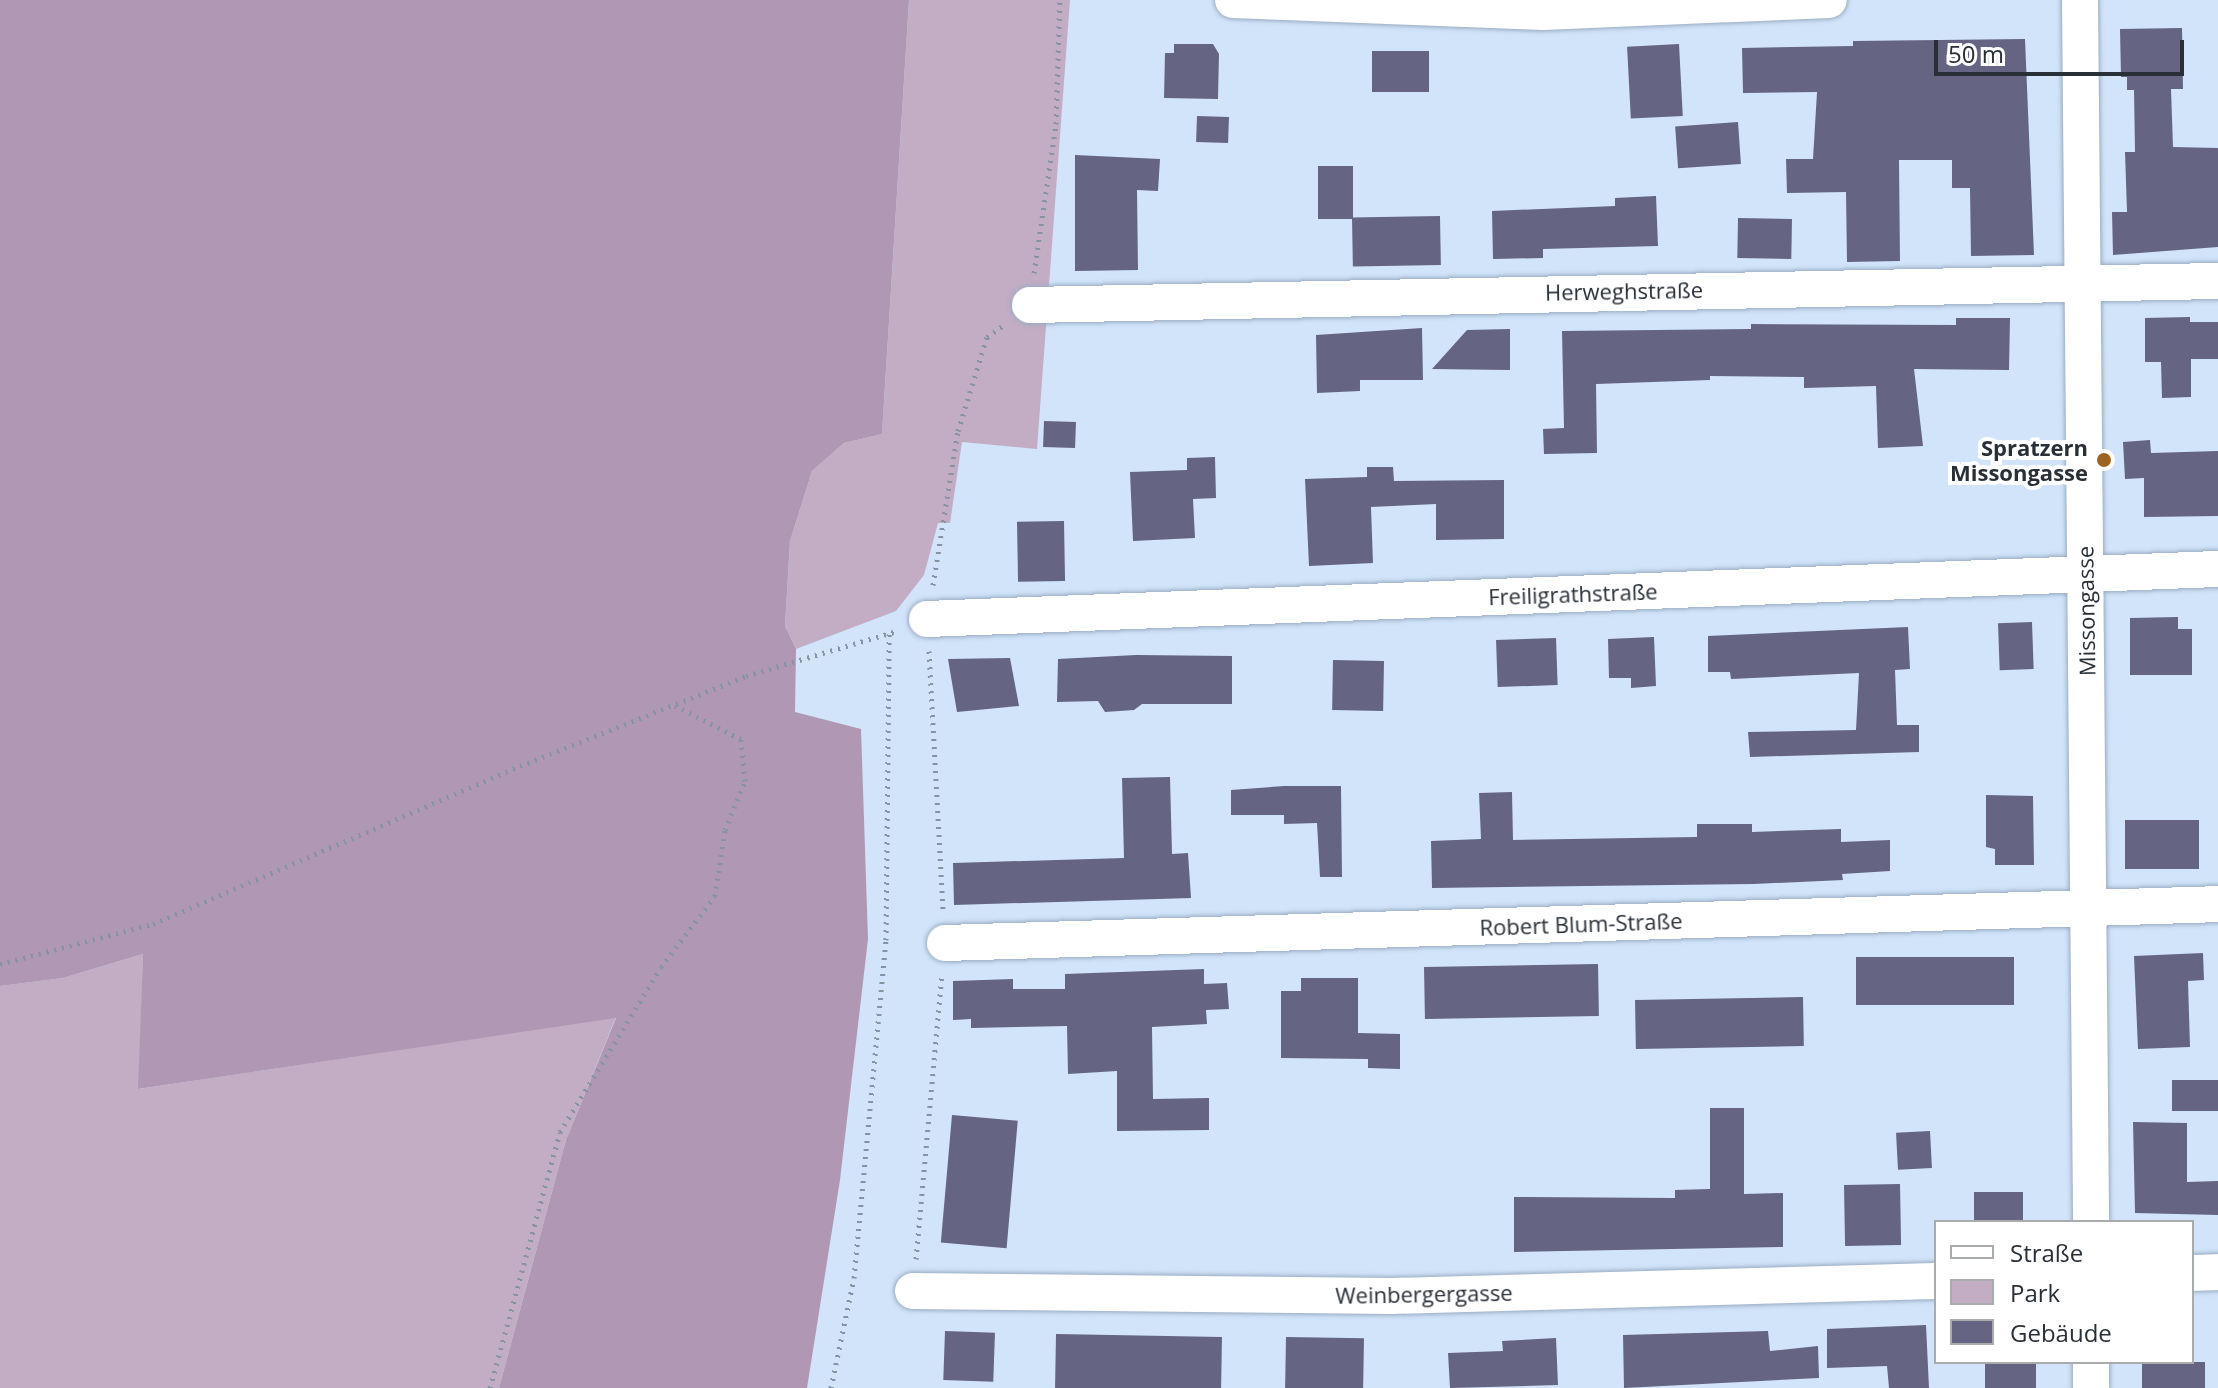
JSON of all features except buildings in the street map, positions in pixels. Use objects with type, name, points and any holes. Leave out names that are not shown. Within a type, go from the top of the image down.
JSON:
[{"type":"street","points":[[1233,0],[1543,12],[1829,0]]},
{"type":"street","name":"Missongasse","points":[[2080,0],[2079,284],[2086,574],[2091,1220]]},
{"type":"street","name":"Herweghstraße","points":[[1030,305],[2218,281]]},
{"type":"street","name":"Freiligrathstraße","points":[[927,619],[2218,569]]},
{"type":"street","name":"Robert Blum-Straße","points":[[945,943],[2218,904]]},
{"type":"street","points":[[2194,1273],[2218,1272]]},
{"type":"street","name":"Weinbergergasse","points":[[913,1291],[1391,1296],[1934,1281]]},
{"type":"street","points":[[2091,1364],[2091,1388]]},
{"type":"path","points":[[0,964],[153,924],[746,676],[889,634],[927,619]]},
{"type":"path","points":[[831,1388],[854,1278],[886,940],[889,634]]},
{"type":"path","points":[[490,1388],[560,1132],[622,1029],[715,896],[725,830],[745,781],[741,739],[674,705]]},
{"type":"green space","points":[[909,0],[1070,0],[1037,449],[962,442],[950,523],[938,523],[924,575],[896,611],[796,649],[785,626],[790,541],[812,471],[844,443],[882,434]]},
{"type":"green space","points":[[143,954],[139,1089],[616,1017],[566,1140],[499,1388],[0,1388],[0,986],[63,978]]},
{"type":"shaded area","points":[[0,0],[909,0],[882,434],[844,443],[812,471],[790,541],[785,626],[796,649],[795,712],[861,729],[868,939],[840,1180],[807,1388],[499,1388],[566,1140],[616,1018],[138,1089],[143,954],[63,978],[0,986]]},
{"type":"place","name":"Spratzern Missongasse","points":[[2104,460]]}]
